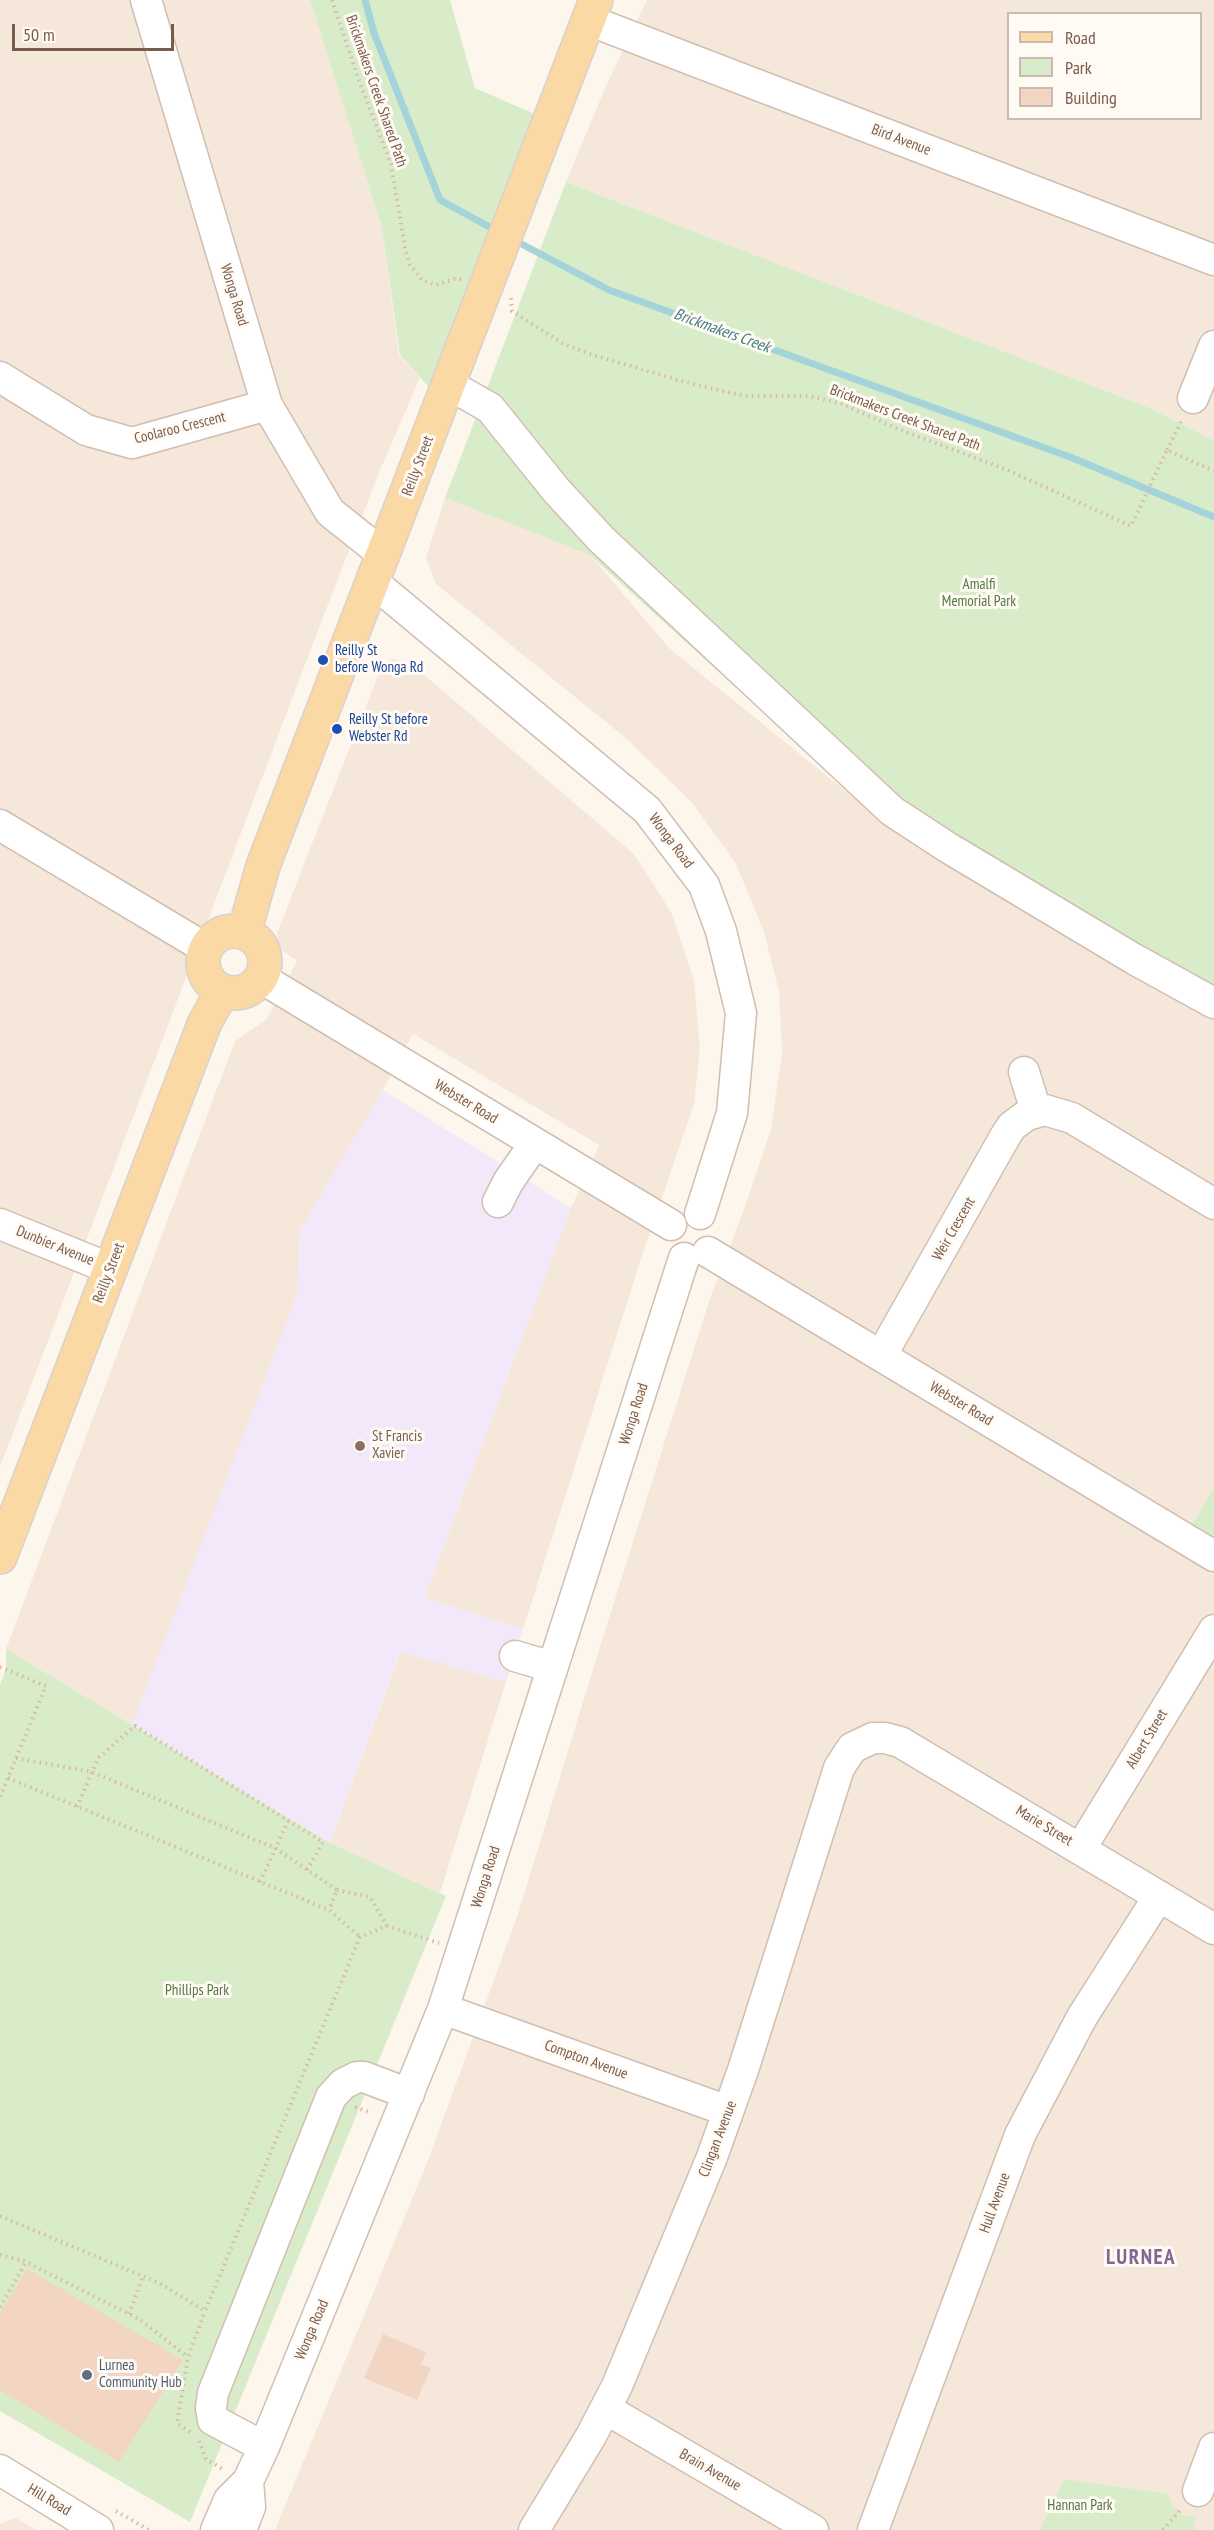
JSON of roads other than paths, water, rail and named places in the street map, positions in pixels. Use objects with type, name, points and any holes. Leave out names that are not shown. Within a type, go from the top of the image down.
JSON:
[{"type":"main road","name":"Reilly Street","points":[[244,933],[263,866],[448,384],[482,274],[523,193],[592,10]]},
{"type":"main road","points":[[233,931],[254,938],[265,957],[261,978],[244,992],[233,994],[222,992],[207,979],[203,969],[205,948],[222,933],[233,931]]},
{"type":"main road","name":"Reilly Street","points":[[0,1557],[205,1022],[222,992]]},
{"type":"street","name":"Wonga Road","points":[[146,0],[267,405],[330,512],[379,568],[647,810],[704,885],[721,931],[741,1013],[732,1113],[700,1214]]},
{"type":"street","name":"Bird Avenue","points":[[592,10],[1214,260]]},
{"type":"street","points":[[1193,398],[1214,346]]},
{"type":"street","name":"Coolaroo Crescent","points":[[0,377],[86,430],[132,443],[267,405]]},
{"type":"street","points":[[448,384],[490,408],[556,490],[601,539],[892,811],[947,847],[1134,959],[1214,1003]]},
{"type":"street","points":[[0,825],[205,948]]},
{"type":"street","name":"Webster Road","points":[[261,978],[671,1225]]},
{"type":"street","points":[[1024,1072],[1036,1111],[1054,1111],[1072,1118],[1214,1204]]},
{"type":"street","name":"Weir Crescent","points":[[881,1356],[1006,1135],[1019,1120],[1036,1111]]},
{"type":"street","points":[[498,1202],[508,1182],[535,1143]]},
{"type":"street","points":[[687,1213],[700,1214],[707,1218],[714,1231],[715,1239],[696,1255],[672,1248],[669,1233],[671,1225],[687,1213]]},
{"type":"street","name":"Dunbier Avenue","points":[[0,1224],[111,1269]]},
{"type":"street","name":"Wonga Road","points":[[216,2530],[229,2500],[248,2481],[264,2447],[443,2008],[552,1667],[696,1255]]},
{"type":"street","name":"Webster Road","points":[[696,1255],[881,1356],[1214,1557]]},
{"type":"street","name":"Albert Street","points":[[1081,1848],[1214,1630]]},
{"type":"street","points":[[514,1656],[552,1667]]},
{"type":"street","name":"Marie Street","points":[[869,1739],[885,1737],[900,1742],[1214,1929]]},
{"type":"street","name":"Clingan Avenue","points":[[534,2530],[606,2409],[712,2157],[839,1768],[852,1748],[869,1739]]},
{"type":"street","name":"Hull Avenue","points":[[873,2530],[1020,2135],[1082,2017],[1159,1896]]},
{"type":"street","name":"Compton Avenue","points":[[443,2008],[728,2111]]},
{"type":"street","points":[[264,2447],[213,2420],[211,2408],[213,2393],[331,2097],[343,2084],[357,2077],[364,2077],[409,2094]]},
{"type":"street","name":"Brain Avenue","points":[[606,2409],[813,2530]]},
{"type":"street","points":[[1198,2491],[1214,2448]]},
{"type":"street","name":"Hill Road","points":[[0,2471],[98,2530]]},
{"type":"street","name":"Wonga Road","points":[[241,2530],[250,2508],[248,2481]]},
{"type":"waterway","name":"Brickmakers Creek","points":[[365,0],[374,33],[440,200],[499,232]]},
{"type":"waterway","name":"Brickmakers Creek","points":[[514,240],[609,290],[1070,457],[1214,517]]},
{"type":"place","name":"Reilly St before Wonga Rd","points":[[323,660]]},
{"type":"place","name":"Reilly St before Webster Rd","points":[[337,729]]},
{"type":"place","name":"St Francis Xavier","points":[[360,1446]]},
{"type":"place","name":"Lurnea Community Hub","points":[[87,2375]]},
{"type":"district","name":"LURNEA","points":[[1141,2258]]},
{"type":"park label","name":"Amalfi Memorial Park","points":[[979,594]]},
{"type":"park label","name":"Phillips Park","points":[[197,1991]]},
{"type":"park label","name":"Hannan Park","points":[[1080,2506]]}]
